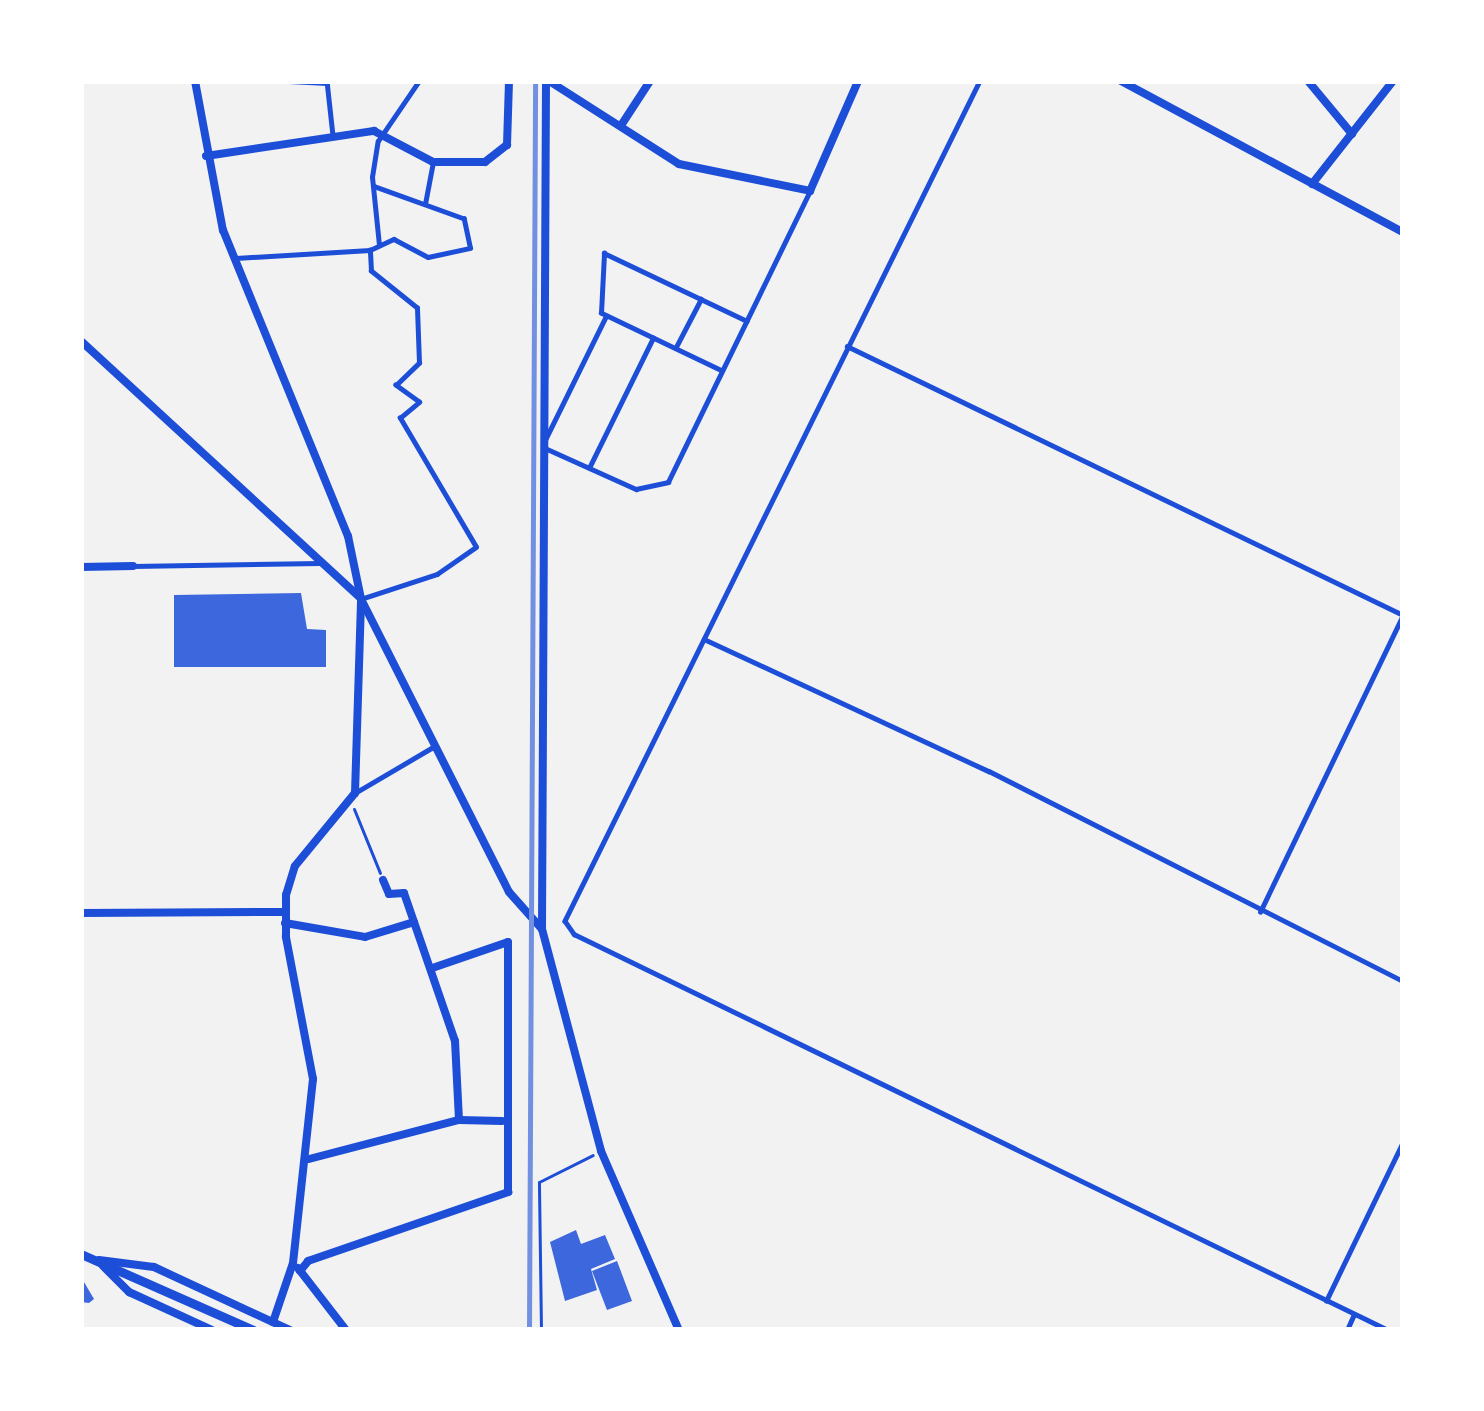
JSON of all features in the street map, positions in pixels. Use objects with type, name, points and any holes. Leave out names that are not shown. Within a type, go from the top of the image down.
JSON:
[{"type":"street","points":[[195,81],[206,156],[236,258],[348,536],[362,599],[509,892],[542,929]]},
{"type":"street","points":[[206,156],[382,131],[433,162],[484,162],[507,145],[508,81]]},
{"type":"street","points":[[679,1330],[601,1151],[542,929],[548,81],[679,164],[810,190],[858,81]]},
{"type":"street","points":[[622,124],[650,81]]},
{"type":"street","points":[[1120,81],[1403,232]]},
{"type":"street","points":[[1308,81],[1352,134]]},
{"type":"street","points":[[1312,184],[1393,81]]},
{"type":"street","points":[[81,340],[362,599]]},
{"type":"street","points":[[81,567],[134,566]]},
{"type":"street","points":[[273,1322],[296,1267],[313,1078],[285,917],[296,866],[353,796],[362,599]]},
{"type":"street","points":[[383,880],[389,894],[404,893],[432,968],[455,1041],[459,1120]]},
{"type":"street","points":[[81,914],[285,917],[365,937],[414,922]]},
{"type":"street","points":[[296,1267],[508,1192],[502,1120],[508,942],[432,968]]},
{"type":"street","points":[[309,1159],[459,1120],[502,1120]]},
{"type":"street","points":[[81,1254],[253,1330]]},
{"type":"street","points":[[98,1260],[154,1267],[290,1330]]},
{"type":"street","points":[[98,1260],[128,1292],[212,1330]]},
{"type":"street","points":[[296,1267],[346,1330]]},
{"type":"lane","points":[[289,81],[327,82],[333,136]]},
{"type":"lane","points":[[380,245],[375,187],[382,131],[419,81]]},
{"type":"lane","points":[[980,81],[565,921],[574,934],[1388,1330]]},
{"type":"lane","points":[[424,204],[433,162]]},
{"type":"lane","points":[[236,258],[370,250],[394,239],[428,256],[470,248],[464,219],[375,187]]},
{"type":"lane","points":[[746,321],[604,253],[606,316],[544,446],[636,489],[668,482],[810,190]]},
{"type":"lane","points":[[362,599],[437,574],[476,548],[400,418],[418,402],[396,385],[419,363],[417,308],[371,271],[370,250]]},
{"type":"lane","points":[[676,349],[701,299]]},
{"type":"lane","points":[[606,316],[722,371]]},
{"type":"lane","points":[[589,468],[653,338]]},
{"type":"lane","points":[[847,346],[1403,615],[1260,912]]},
{"type":"lane","points":[[134,566],[321,563]]},
{"type":"lane","points":[[704,639],[989,771],[1403,981]]},
{"type":"lane","points":[[353,796],[438,745]]},
{"type":"lane","points":[[1326,1301],[1403,1142]]},
{"type":"lane","points":[[1347,1330],[1354,1314]]},
{"type":"path","points":[[353,796],[383,880]]},
{"type":"path","points":[[541,1330],[538,1182],[601,1151]]},
{"type":"building","points":[[301,593],[307,629],[326,630],[326,667],[174,667],[174,595]]},
{"type":"building","points":[[576,1230],[581,1244],[605,1235],[615,1259],[591,1269],[597,1290],[565,1301],[550,1242]]},
{"type":"building","points":[[617,1261],[632,1301],[607,1310],[592,1271]]},
{"type":"building","points":[[84,1282],[94,1299],[89,1303],[81,1302]]},
{"type":"railway","points":[[529,1330],[535,81]]}]
